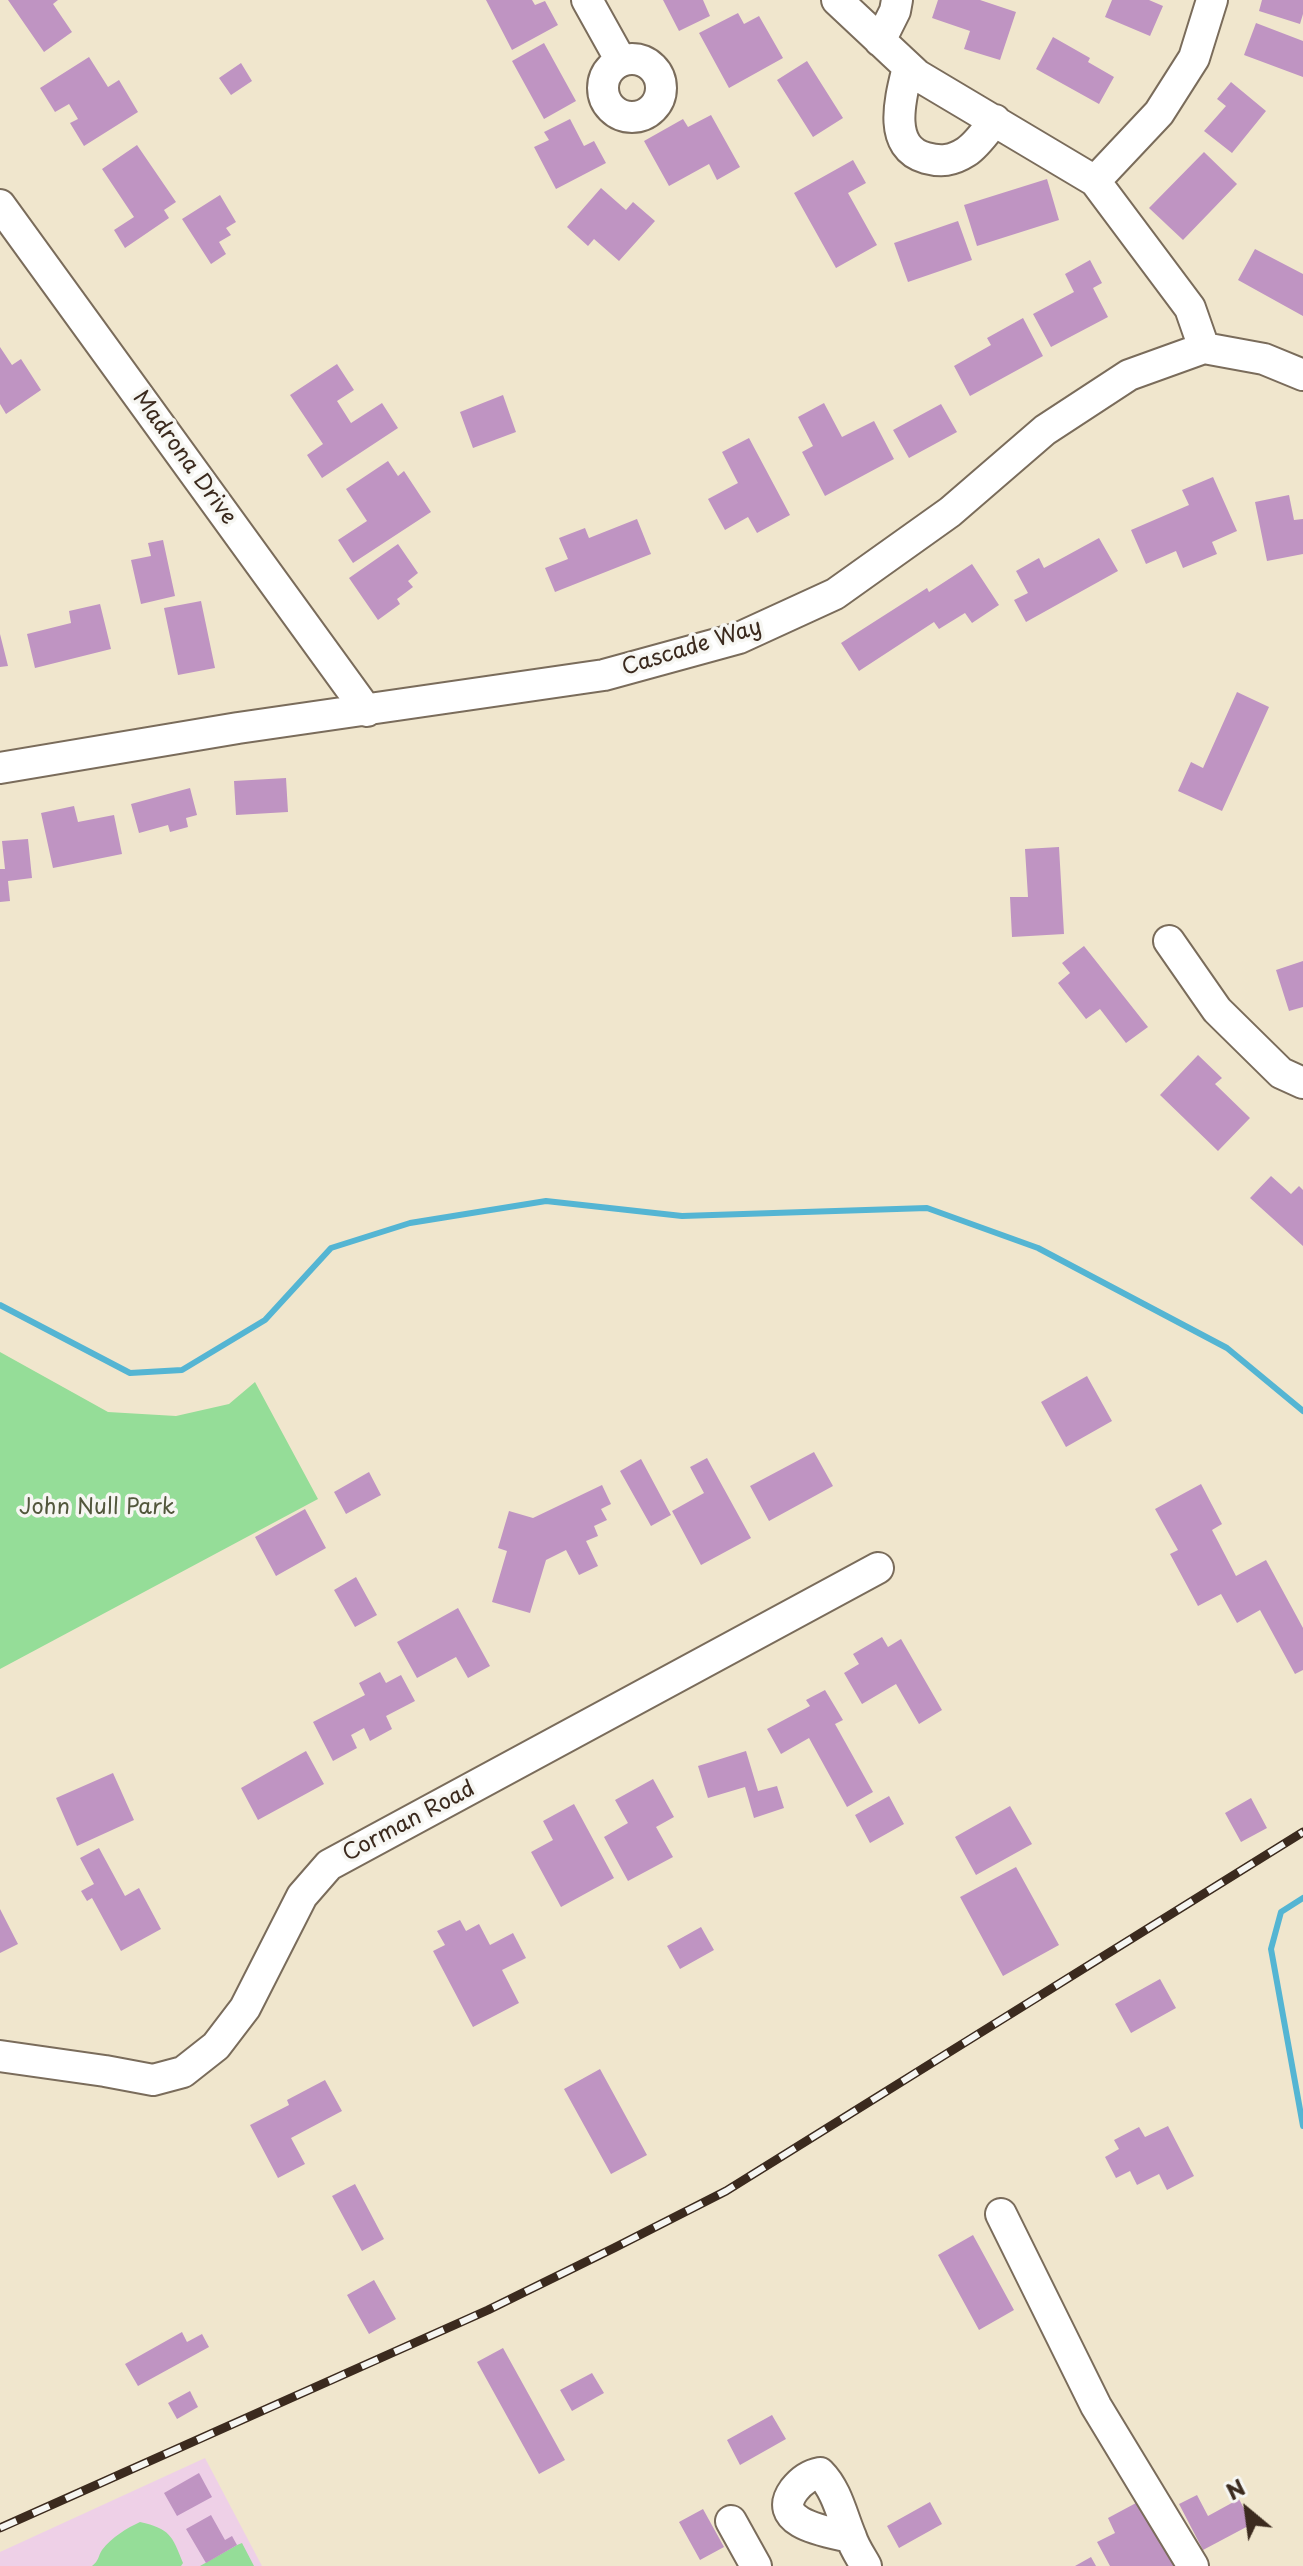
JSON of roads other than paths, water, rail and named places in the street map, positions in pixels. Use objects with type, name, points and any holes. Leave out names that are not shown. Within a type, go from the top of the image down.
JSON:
[{"type":"street","points":[[587,0],[621,61]]},
{"type":"street","points":[[837,0],[917,75],[1095,181],[1190,308],[1204,348],[1264,359],[1303,375]]},
{"type":"street","points":[[880,41],[897,0]]},
{"type":"street","points":[[1095,181],[1159,113],[1194,58],[1212,0]]},
{"type":"street","points":[[908,67],[898,105],[901,139],[916,155],[942,162],[968,152],[995,120]]},
{"type":"street","name":"Madrona Drive","points":[[0,205],[367,711]]},
{"type":"street","name":"Cascade Way","points":[[0,768],[238,728],[604,675],[739,638],[835,594],[950,512],[1045,430],[1129,375],[1204,348]]},
{"type":"street","points":[[1169,941],[1217,1010],[1281,1073],[1303,1083]]},
{"type":"street","name":"Corman Road","points":[[0,2056],[153,2080],[183,2072],[216,2046],[245,2008],[302,1896],[329,1865],[878,1568]]},
{"type":"street","points":[[1001,2214],[1096,2406],[1193,2566]]},
{"type":"street","points":[[731,2521],[756,2566]]},
{"type":"street","points":[[850,2537],[866,2566]]},
{"type":"waterway","points":[[0,1305],[130,1373],[182,1370],[265,1320],[331,1248],[410,1223],[546,1201],[682,1216],[927,1208],[1038,1248],[1227,1348],[1303,1411]]},
{"type":"waterway","points":[[1303,1898],[1281,1912],[1271,1949],[1303,2126]]},
{"type":"railway","points":[[0,2528],[488,2310],[726,2191],[1303,1832]]},
{"type":"park label","name":"John Null Park","points":[[97,1508]]}]
